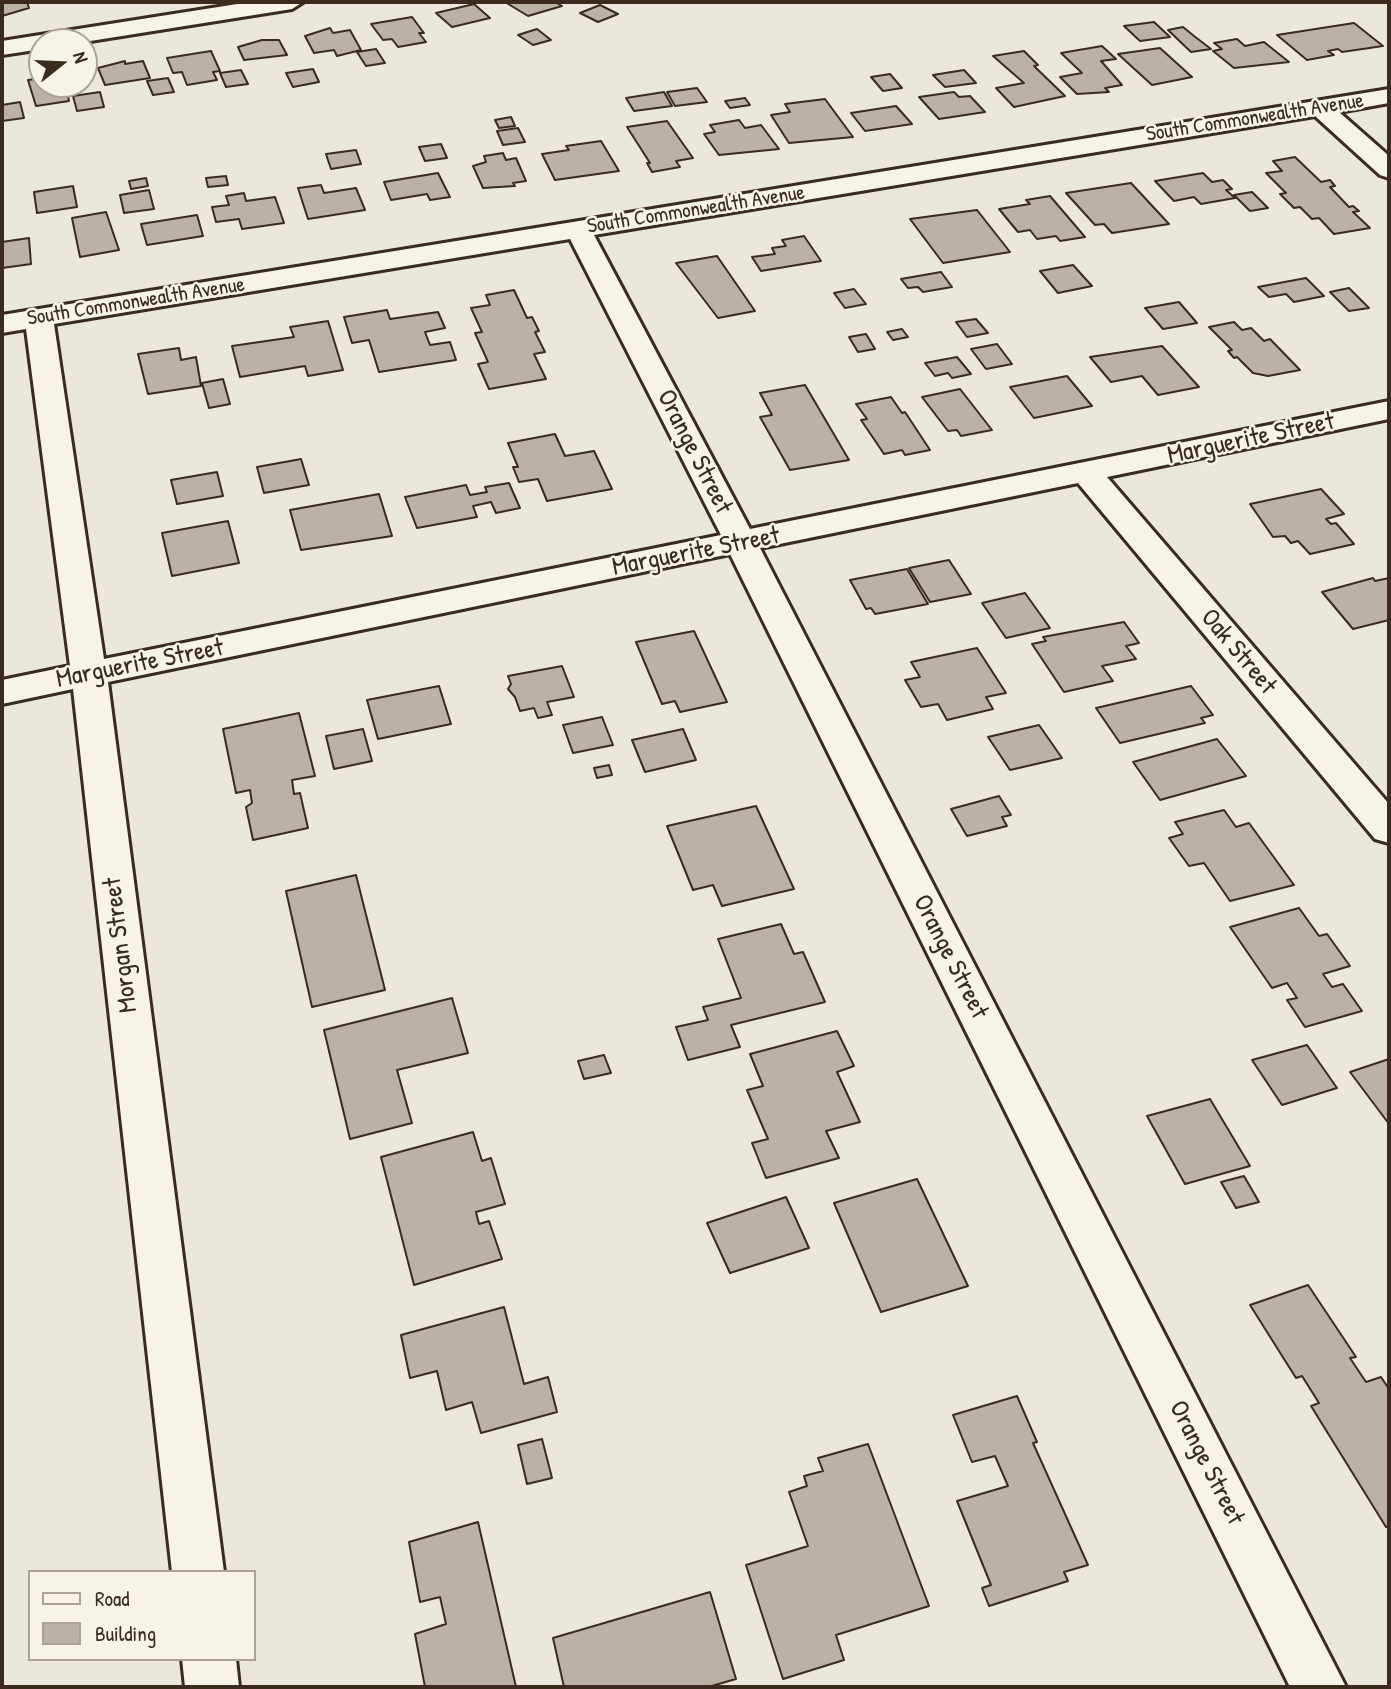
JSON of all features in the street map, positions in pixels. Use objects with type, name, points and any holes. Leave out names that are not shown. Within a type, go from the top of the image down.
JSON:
[{"type":"street","points":[[2,48],[292,2]]},
{"type":"street","name":"South Commonwealth Avenue","points":[[20,321],[1389,96]]},
{"type":"street","points":[[1320,107],[1389,170]]},
{"type":"street","name":"Orange Street","points":[[578,229],[741,542],[1319,1687]]},
{"type":"street","name":"Morgan Street","points":[[20,321],[89,674],[198,1570]]},
{"type":"street","name":"Marguerite Street","points":[[2,692],[1087,474],[1389,410]]},
{"type":"street","name":"Oak Street","points":[[1087,474],[1389,829]]},
{"type":"street","points":[[209,1661],[212,1687]]},
{"type":"building","points":[[2,2],[27,2],[29,8],[2,16]]},
{"type":"building","points":[[505,2],[555,2],[562,6],[528,16]]},
{"type":"building","points":[[474,4],[490,18],[452,27],[436,13]]},
{"type":"building","points":[[600,5],[618,14],[598,22],[580,13]]},
{"type":"building","points":[[412,17],[424,33],[419,33],[426,42],[398,47],[392,39],[383,40],[371,24]]},
{"type":"building","points":[[1154,22],[1170,37],[1140,41],[1124,26]]},
{"type":"building","points":[[1354,23],[1383,46],[1342,52],[1338,49],[1328,51],[1334,55],[1307,60],[1277,35]]},
{"type":"building","points":[[1183,27],[1211,49],[1191,52],[1168,30]]},
{"type":"building","points":[[330,28],[333,33],[350,30],[361,50],[337,56],[334,50],[314,53],[305,36]]},
{"type":"building","points":[[537,29],[551,40],[533,45],[518,35]]},
{"type":"building","points":[[1237,39],[1245,46],[1264,42],[1289,62],[1234,68],[1213,51],[1222,49],[1214,43]]},
{"type":"building","points":[[262,40],[279,40],[287,55],[244,60],[238,47]]},
{"type":"building","points":[[1102,46],[1116,59],[1101,61],[1122,85],[1105,88],[1109,92],[1077,94],[1060,77],[1082,73],[1061,53]]},
{"type":"building","points":[[1160,48],[1192,77],[1152,85],[1118,54]]},
{"type":"building","points":[[376,49],[385,63],[366,66],[357,52]]},
{"type":"building","points":[[211,51],[220,71],[213,72],[217,80],[187,85],[182,72],[173,73],[167,58]]},
{"type":"building","points":[[1024,51],[1038,65],[1034,66],[1065,96],[1014,107],[996,88],[1024,83],[993,56]]},
{"type":"building","points":[[125,61],[125,64],[143,61],[150,78],[105,85],[98,68]]},
{"type":"building","points":[[313,69],[319,82],[293,87],[286,73]]},
{"type":"building","points":[[241,70],[248,84],[226,87],[220,73]]},
{"type":"building","points":[[964,70],[976,83],[945,87],[933,75]]},
{"type":"building","points":[[890,74],[902,88],[883,91],[871,77]]},
{"type":"building","points":[[168,78],[174,92],[153,95],[147,81]]},
{"type":"building","points":[[697,88],[707,102],[675,106],[667,92]]},
{"type":"building","points":[[98,92],[104,107],[77,111],[74,98],[98,98]]},
{"type":"building","points":[[664,92],[672,106],[634,111],[626,98]]},
{"type":"building","points":[[954,92],[959,97],[970,96],[985,112],[939,119],[919,97]]},
{"type":"building","points":[[34,98],[68,98],[69,101],[36,106]]},
{"type":"building","points":[[745,98],[750,105],[730,108],[725,101]]},
{"type":"building","points":[[825,99],[853,137],[789,143],[771,115],[790,112],[785,104]]},
{"type":"building","points":[[20,102],[24,118],[2,121],[2,105]]},
{"type":"building","points":[[896,106],[912,124],[865,131],[851,113]]},
{"type":"building","points":[[511,117],[515,126],[499,128],[495,120]]},
{"type":"building","points":[[739,120],[745,128],[761,125],[779,149],[719,155],[704,134],[715,132],[710,125]]},
{"type":"building","points":[[667,121],[693,158],[676,161],[680,167],[652,172],[647,163],[650,163],[627,127]]},
{"type":"building","points":[[518,128],[525,142],[503,145],[497,131]]},
{"type":"building","points":[[601,141],[619,171],[555,180],[542,154],[569,150],[566,146]]},
{"type":"building","points":[[441,144],[447,158],[425,161],[419,147]]},
{"type":"building","points":[[356,150],[361,164],[331,169],[326,154]]},
{"type":"building","points":[[503,153],[506,160],[516,158],[526,181],[513,183],[515,186],[483,188],[473,166],[486,162],[484,156]]},
{"type":"building","points":[[1295,157],[1321,182],[1330,180],[1335,186],[1330,187],[1349,207],[1353,206],[1359,211],[1353,212],[1370,228],[1334,234],[1319,218],[1312,219],[1300,207],[1294,208],[1280,194],[1286,193],[1266,173],[1282,171],[1273,161]]},
{"type":"building","points":[[438,173],[450,197],[430,200],[427,194],[391,200],[384,182]]},
{"type":"building","points":[[1203,173],[1212,182],[1223,180],[1232,189],[1226,190],[1235,198],[1201,204],[1194,197],[1174,201],[1155,181]]},
{"type":"building","points":[[226,176],[228,185],[208,187],[206,178]]},
{"type":"building","points":[[146,178],[148,186],[131,189],[129,181]]},
{"type":"building","points":[[1131,183],[1169,224],[1112,233],[1104,224],[1095,225],[1066,193]]},
{"type":"building","points":[[321,185],[324,193],[356,188],[365,210],[308,219],[298,188]]},
{"type":"building","points":[[73,186],[77,207],[37,213],[34,192]]},
{"type":"building","points":[[149,190],[154,209],[124,213],[120,195]]},
{"type":"building","points":[[1252,192],[1268,208],[1250,211],[1234,195]]},
{"type":"building","points":[[244,193],[246,201],[275,197],[284,223],[242,229],[239,219],[216,222],[212,207],[229,205],[226,196]]},
{"type":"building","points":[[1050,196],[1085,237],[1060,241],[1056,236],[1037,239],[1030,230],[1018,232],[999,209],[1030,204],[1026,200]]},
{"type":"building","points":[[977,210],[1010,252],[943,263],[910,219]]},
{"type":"building","points":[[106,212],[119,250],[80,257],[72,218]]},
{"type":"building","points":[[197,215],[203,236],[147,245],[141,224]]},
{"type":"building","points":[[804,236],[821,261],[761,271],[752,257],[775,254],[772,248],[786,246],[782,240]]},
{"type":"building","points":[[29,238],[31,264],[2,268],[2,242]]},
{"type":"building","points":[[717,256],[755,311],[718,318],[676,263]]},
{"type":"building","points":[[1073,265],[1092,286],[1058,293],[1040,271]]},
{"type":"building","points":[[941,272],[952,287],[923,292],[918,287],[908,288],[901,279]]},
{"type":"building","points":[[1306,278],[1324,296],[1294,302],[1286,294],[1269,297],[1258,287]]},
{"type":"building","points":[[1349,288],[1369,308],[1349,311],[1330,292]]},
{"type":"building","points":[[854,289],[866,304],[845,308],[834,293]]},
{"type":"building","points":[[514,290],[527,318],[532,317],[539,331],[535,332],[545,352],[534,354],[546,379],[489,389],[478,364],[488,362],[475,333],[482,332],[471,308],[490,305],[486,295]]},
{"type":"building","points":[[1179,302],[1197,323],[1163,329],[1145,308]]},
{"type":"building","points":[[387,310],[390,319],[438,312],[445,328],[425,332],[430,345],[450,342],[456,360],[379,372],[369,340],[352,343],[344,317]]},
{"type":"building","points":[[976,319],[988,333],[967,337],[956,322]]},
{"type":"building","points":[[328,321],[343,370],[308,376],[305,366],[240,377],[232,346],[294,337],[290,327]]},
{"type":"building","points":[[1234,322],[1242,330],[1251,328],[1264,341],[1270,339],[1300,370],[1268,376],[1253,373],[1237,357],[1234,358],[1228,351],[1232,350],[1209,327]]},
{"type":"building","points":[[902,329],[908,337],[893,340],[887,332]]},
{"type":"building","points":[[866,334],[875,349],[858,352],[849,337]]},
{"type":"building","points":[[997,344],[1012,364],[986,369],[971,349]]},
{"type":"building","points":[[1162,346],[1199,387],[1158,395],[1142,376],[1111,382],[1090,357]]},
{"type":"building","points":[[179,348],[181,360],[196,357],[201,386],[148,394],[138,354]]},
{"type":"building","points":[[957,357],[971,374],[952,378],[948,373],[935,376],[925,363]]},
{"type":"building","points":[[1067,376],[1092,406],[1034,418],[1010,387]]},
{"type":"building","points":[[223,379],[230,404],[209,408],[202,383]]},
{"type":"building","points":[[805,385],[849,460],[790,470],[760,417],[772,415],[760,393]]},
{"type":"building","points":[[960,389],[992,430],[961,436],[957,430],[948,431],[922,397]]},
{"type":"building","points":[[891,397],[902,413],[905,412],[930,450],[905,455],[902,450],[884,454],[861,420],[867,419],[856,404]]},
{"type":"building","points":[[555,434],[565,456],[594,451],[612,489],[547,501],[538,479],[519,482],[513,467],[518,467],[508,443]]},
{"type":"building","points":[[301,459],[309,485],[264,493],[257,467]]},
{"type":"building","points":[[217,472],[223,496],[177,504],[171,480]]},
{"type":"building","points":[[509,483],[520,508],[496,513],[491,502],[473,506],[477,517],[417,528],[405,497],[466,485],[470,495],[487,492],[485,487]]},
{"type":"building","points":[[1321,489],[1344,514],[1326,519],[1331,524],[1336,523],[1354,544],[1310,554],[1298,541],[1291,543],[1285,536],[1273,537],[1250,504]]},
{"type":"building","points":[[379,494],[392,536],[301,550],[290,510]]},
{"type":"building","points":[[228,521],[239,563],[172,576],[162,533]]},
{"type":"building","points":[[949,560],[971,594],[930,602],[909,568]]},
{"type":"building","points":[[907,569],[928,604],[875,614],[871,608],[866,609],[850,580]]},
{"type":"building","points":[[1373,578],[1375,581],[1389,578],[1389,620],[1353,629],[1322,592]]},
{"type":"building","points":[[1025,593],[1050,628],[1006,638],[982,603]]},
{"type":"building","points":[[1124,622],[1139,643],[1126,646],[1136,659],[1102,666],[1113,681],[1064,692],[1032,644],[1046,641],[1043,637]]},
{"type":"building","points":[[694,631],[727,702],[680,712],[675,701],[662,704],[636,642]]},
{"type":"building","points":[[977,648],[1006,693],[986,697],[993,709],[947,720],[938,704],[921,707],[905,680],[920,677],[911,662]]},
{"type":"building","points":[[562,666],[574,697],[547,702],[552,715],[538,718],[534,708],[520,711],[515,697],[508,689],[511,684],[508,676]]},
{"type":"building","points":[[439,686],[451,724],[378,739],[367,700]]},
{"type":"building","points":[[1191,686],[1213,715],[1201,718],[1205,723],[1120,743],[1096,708]]},
{"type":"building","points":[[299,713],[315,776],[292,780],[294,794],[300,793],[308,828],[253,840],[246,807],[252,803],[250,790],[236,793],[223,729]]},
{"type":"building","points":[[602,717],[613,745],[573,753],[563,725]]},
{"type":"building","points":[[1039,725],[1062,758],[1010,770],[988,737]]},
{"type":"building","points":[[363,729],[372,761],[334,769],[326,736]]},
{"type":"building","points":[[683,729],[696,760],[645,772],[632,740]]},
{"type":"building","points":[[1217,739],[1246,776],[1160,800],[1133,762]]},
{"type":"building","points":[[609,765],[612,775],[597,778],[594,768]]},
{"type":"building","points":[[999,796],[1011,815],[1002,817],[1007,826],[967,836],[951,809]]},
{"type":"building","points":[[756,806],[794,889],[722,906],[713,885],[693,890],[667,826]]},
{"type":"building","points":[[1224,810],[1236,827],[1249,823],[1294,885],[1230,901],[1204,863],[1189,866],[1169,838],[1183,834],[1175,822]]},
{"type":"building","points":[[356,875],[385,990],[312,1007],[286,891]]},
{"type":"building","points":[[1299,908],[1319,936],[1327,934],[1350,966],[1323,974],[1332,987],[1343,984],[1362,1011],[1305,1027],[1287,1000],[1297,998],[1287,983],[1272,988],[1230,927]]},
{"type":"building","points":[[781,924],[794,954],[803,952],[825,1002],[731,1025],[740,1047],[688,1060],[676,1027],[708,1020],[703,1007],[741,998],[718,939]]},
{"type":"building","points":[[452,998],[468,1053],[397,1070],[412,1123],[350,1139],[324,1030]]},
{"type":"building","points":[[837,1031],[854,1066],[837,1072],[860,1122],[826,1131],[839,1158],[766,1178],[752,1143],[768,1139],[747,1090],[763,1086],[750,1054]]},
{"type":"building","points":[[1307,1045],[1337,1088],[1282,1105],[1252,1060]]},
{"type":"building","points":[[604,1055],[611,1073],[584,1079],[578,1061]]},
{"type":"building","points":[[1389,1059],[1389,1124],[1350,1072]]},
{"type":"building","points":[[1210,1099],[1250,1166],[1185,1184],[1147,1116]]},
{"type":"building","points":[[473,1132],[482,1161],[491,1158],[505,1204],[476,1212],[479,1224],[489,1221],[502,1259],[414,1285],[381,1157]]},
{"type":"building","points":[[1244,1176],[1259,1202],[1236,1208],[1221,1182]]},
{"type":"building","points":[[917,1179],[968,1286],[881,1312],[834,1203]]},
{"type":"building","points":[[786,1197],[809,1248],[730,1273],[707,1223]]},
{"type":"building","points":[[1308,1285],[1356,1357],[1350,1358],[1366,1382],[1381,1377],[1389,1389],[1389,1526],[1386,1527],[1311,1406],[1319,1403],[1302,1376],[1296,1378],[1250,1305]]},
{"type":"building","points":[[504,1307],[524,1384],[548,1377],[557,1412],[481,1433],[472,1402],[446,1410],[437,1371],[410,1378],[401,1335]]},
{"type":"building","points":[[1017,1396],[1037,1442],[1033,1443],[1088,1565],[1064,1572],[1068,1581],[989,1606],[982,1588],[991,1585],[957,1501],[1008,1486],[995,1456],[972,1462],[953,1415]]},
{"type":"building","points":[[542,1439],[552,1478],[527,1484],[518,1445]]},
{"type":"building","points":[[868,1444],[929,1606],[836,1635],[844,1660],[783,1679],[746,1565],[808,1546],[789,1492],[807,1486],[804,1476],[823,1471],[818,1458]]},
{"type":"building","points":[[478,1522],[516,1687],[425,1687],[415,1634],[446,1624],[440,1597],[420,1602],[409,1542]]},
{"type":"building","points":[[710,1592],[736,1679],[708,1687],[564,1687],[553,1638]]}]
